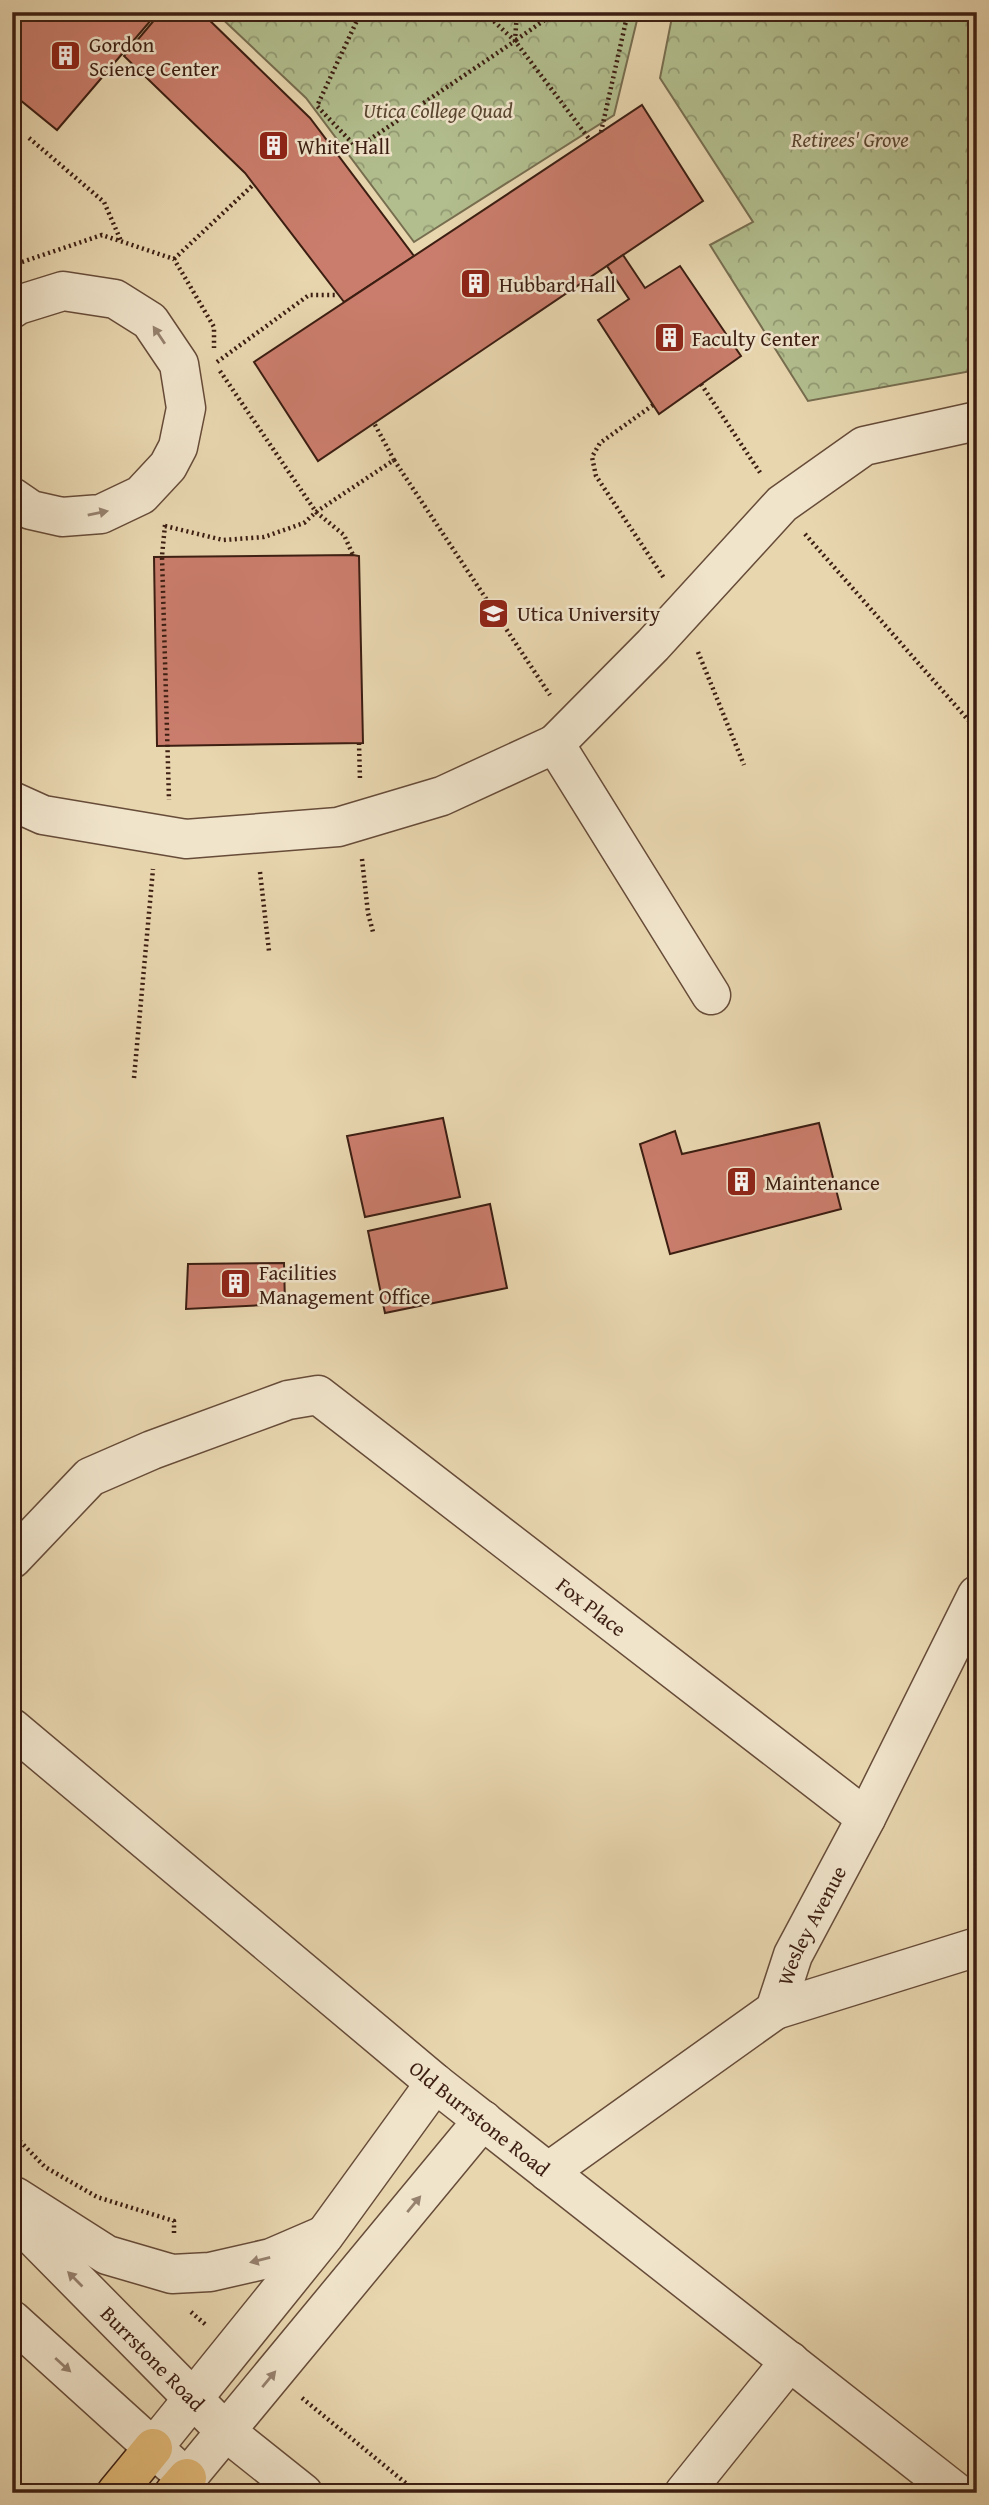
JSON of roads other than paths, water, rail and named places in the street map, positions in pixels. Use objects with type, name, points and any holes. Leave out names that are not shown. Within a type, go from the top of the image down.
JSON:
[{"type":"highway","points":[[116,2493],[153,2448]]},
{"type":"street","points":[[12,309],[63,291],[115,299],[150,321],[179,364],[186,408],[178,447],[168,466],[141,495],[101,514],[62,517],[18,508]]},
{"type":"street","points":[[12,801],[43,815],[186,839],[338,827],[442,796],[555,744],[668,630],[782,504],[864,446],[977,421]]},
{"type":"street","points":[[555,744],[711,995]]},
{"type":"street","name":"Fox Place","points":[[12,1559],[90,1477],[152,1450],[288,1400],[318,1395],[866,1818]]},
{"type":"street","name":"Wesley Avenue","points":[[548,2172],[775,2010],[793,1955],[866,1818],[977,1595]]},
{"type":"street","name":"Old Burrstone Road","points":[[12,1728],[435,2083],[957,2493]]},
{"type":"street","points":[[775,2010],[977,1947]]},
{"type":"street","points":[[153,2448],[324,2236],[435,2083]]},
{"type":"street","points":[[12,2319],[153,2448],[189,2488],[225,2431],[483,2120]]},
{"type":"street","points":[[12,2194],[107,2255],[172,2274],[210,2273],[271,2258],[324,2236]]},
{"type":"street","name":"Burrstone Road","points":[[12,2215],[225,2431],[303,2493]]},
{"type":"street","points":[[684,2493],[790,2361]]},
{"type":"place","name":"Gordon Science Center","points":[[66,56]]},
{"type":"place","name":"White Hall","points":[[274,146]]},
{"type":"place","name":"Hubbard Hall","points":[[476,284]]},
{"type":"place","name":"Faculty Center","points":[[669,338]]},
{"type":"place","name":"Utica University","points":[[494,613]]},
{"type":"place","name":"Maintenance","points":[[742,1182]]},
{"type":"place","name":"Facilities Management Office","points":[[236,1284]]},
{"type":"park label","name":"Utica College Quad","points":[[438,110]]},
{"type":"park label","name":"Retirees' Grove","points":[[850,139]]}]
